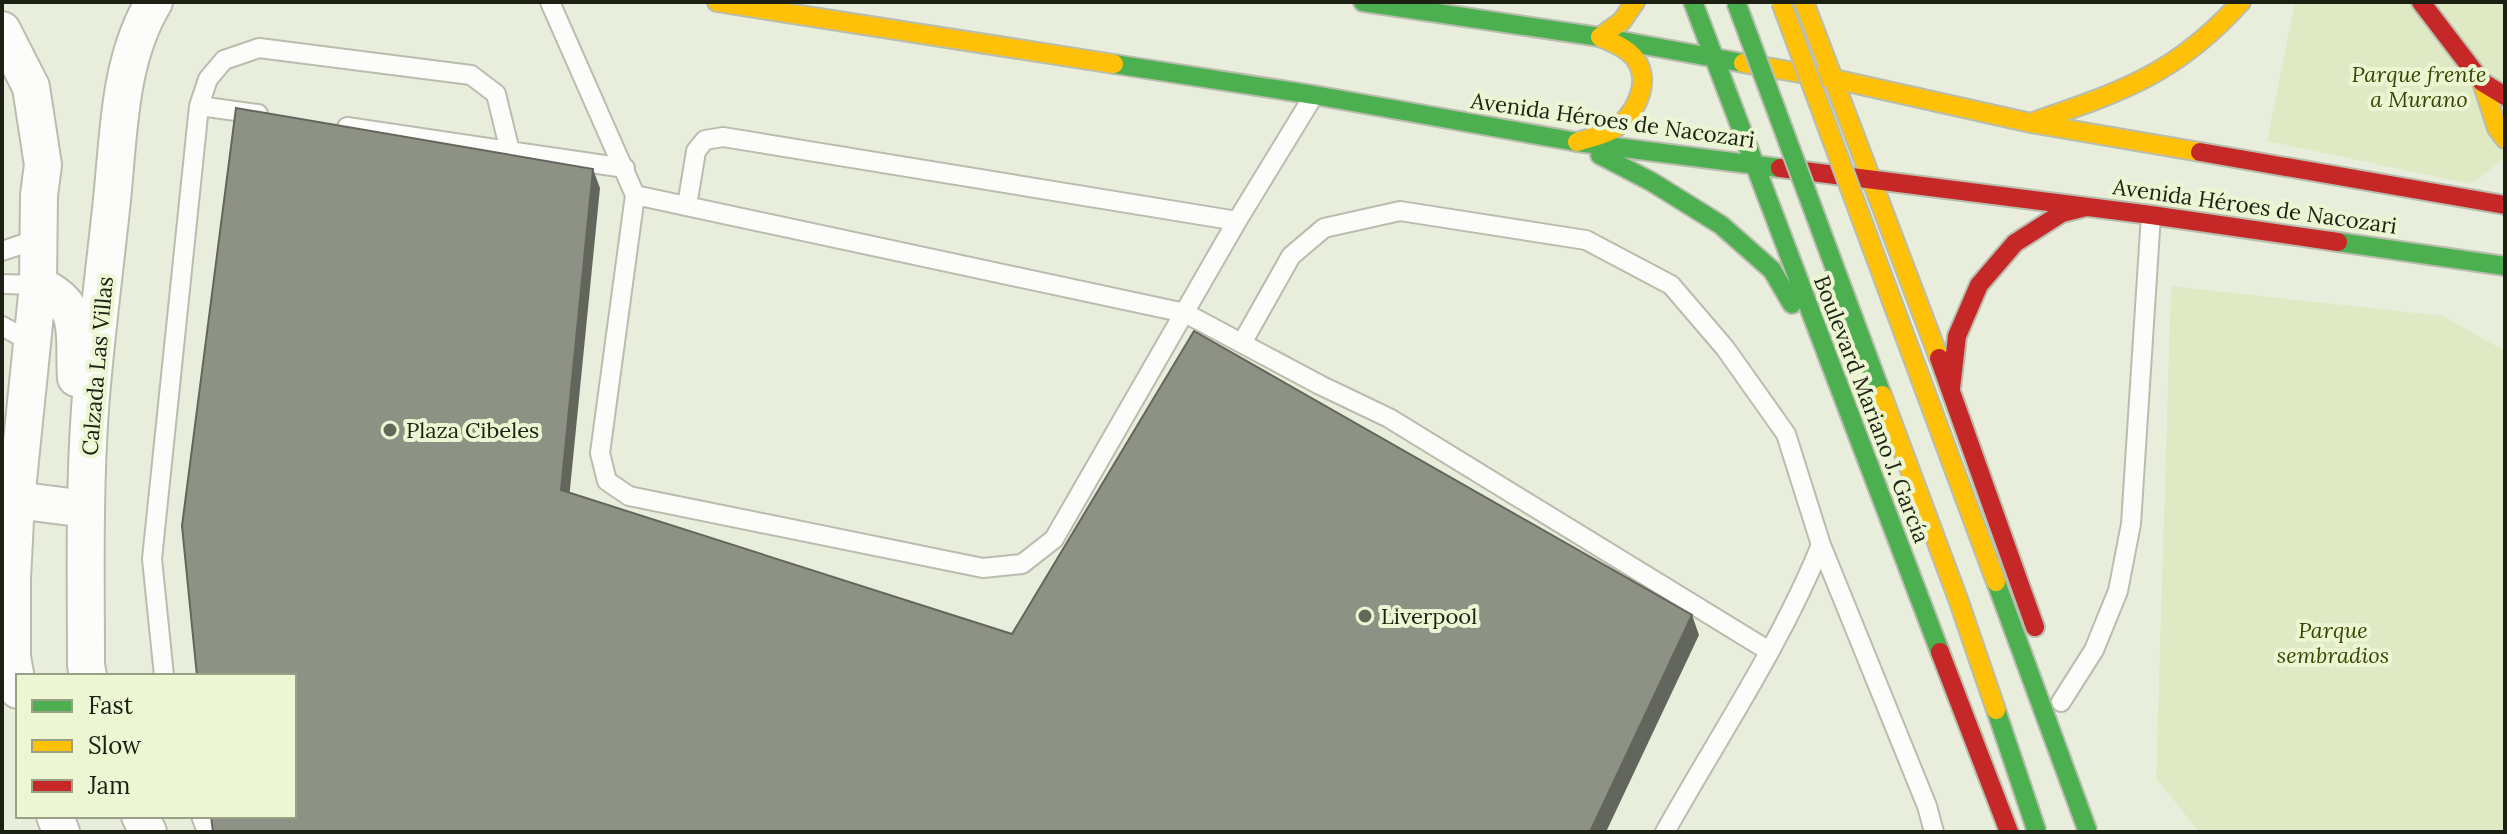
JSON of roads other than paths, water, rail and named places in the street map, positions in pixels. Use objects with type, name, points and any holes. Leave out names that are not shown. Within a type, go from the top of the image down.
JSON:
[{"type":"main road","name":"Avenida Héroes de Nacozari","points":[[717,2],[1314,95],[1577,142],[2151,215],[2425,254],[2500,268]]},
{"type":"main road","name":"Avenida Héroes de Nacozari","points":[[1363,2],[1600,37],[1834,79],[2031,123],[2496,204]]},
{"type":"main road","points":[[1577,142],[1612,130],[1627,119],[1640,99],[1640,66],[1629,52],[1600,37],[1622,21],[1635,2]]},
{"type":"main road","name":"Boulevard Mariano J. García","points":[[1693,2],[2009,832]]},
{"type":"main road","points":[[1736,2],[1958,599],[2037,832]]},
{"type":"main road","points":[[1781,2],[2088,832]]},
{"type":"main road","points":[[1804,2],[1951,390],[2040,642]]},
{"type":"main road","points":[[2031,123],[2117,94],[2177,64],[2219,29],[2241,2]]},
{"type":"main road","points":[[2421,2],[2482,82],[2497,128],[2505,139]]},
{"type":"main road","points":[[2482,82],[2505,96]]},
{"type":"main road","points":[[1577,142],[1652,182],[1721,225],[1772,270],[1832,373]]},
{"type":"main road","points":[[2467,220],[2496,204],[2505,187]]},
{"type":"main road","points":[[1951,390],[1957,336],[1979,285],[2015,243],[2062,213],[2086,207]]},
{"type":"main road","points":[[2425,254],[2446,237]]},
{"type":"street","name":"Calzada Las Villas","points":[[88,674],[86,509],[90,408],[120,113],[130,57],[154,2]]},
{"type":"street","points":[[2,30],[31,87],[43,165],[39,195],[38,285],[17,334],[12,579],[12,657],[16,679]]},
{"type":"street","points":[[38,285],[58,293],[72,309],[76,378],[90,408]]},
{"type":"street","points":[[16,500],[86,509]]},
{"type":"lane","points":[[550,2],[635,195],[600,453],[607,481],[629,496],[983,568],[1022,564],[1054,539],[1237,221],[1314,95]]},
{"type":"lane","points":[[164,674],[152,559],[199,106],[208,79],[224,60],[259,48],[471,75],[496,94],[510,151]]},
{"type":"lane","points":[[199,106],[277,117]]},
{"type":"lane","points":[[324,124],[625,168]]},
{"type":"lane","points":[[687,206],[696,151],[705,140],[723,137],[1237,221]]},
{"type":"lane","points":[[635,195],[1185,313],[1389,418],[1769,651]]},
{"type":"lane","points":[[1242,343],[1291,256],[1324,228],[1400,211],[1586,240],[1671,285],[1725,348],[1786,434],[1821,545],[1927,806],[1934,832]]},
{"type":"lane","points":[[2061,702],[2094,650],[2118,591],[2131,524],[2151,215]]},
{"type":"lane","points":[[2,251],[38,239]]},
{"type":"lane","points":[[2,284],[38,285]]},
{"type":"lane","points":[[1665,832],[1806,583],[1821,545]]},
{"type":"place","name":"Plaza Cibeles","points":[[390,430]]},
{"type":"place","name":"Liverpool","points":[[1365,616]]},
{"type":"park label","name":"Parque frente a Murano","points":[[2419,86]]},
{"type":"park label","name":"Parque sembradios","points":[[2333,642]]}]
